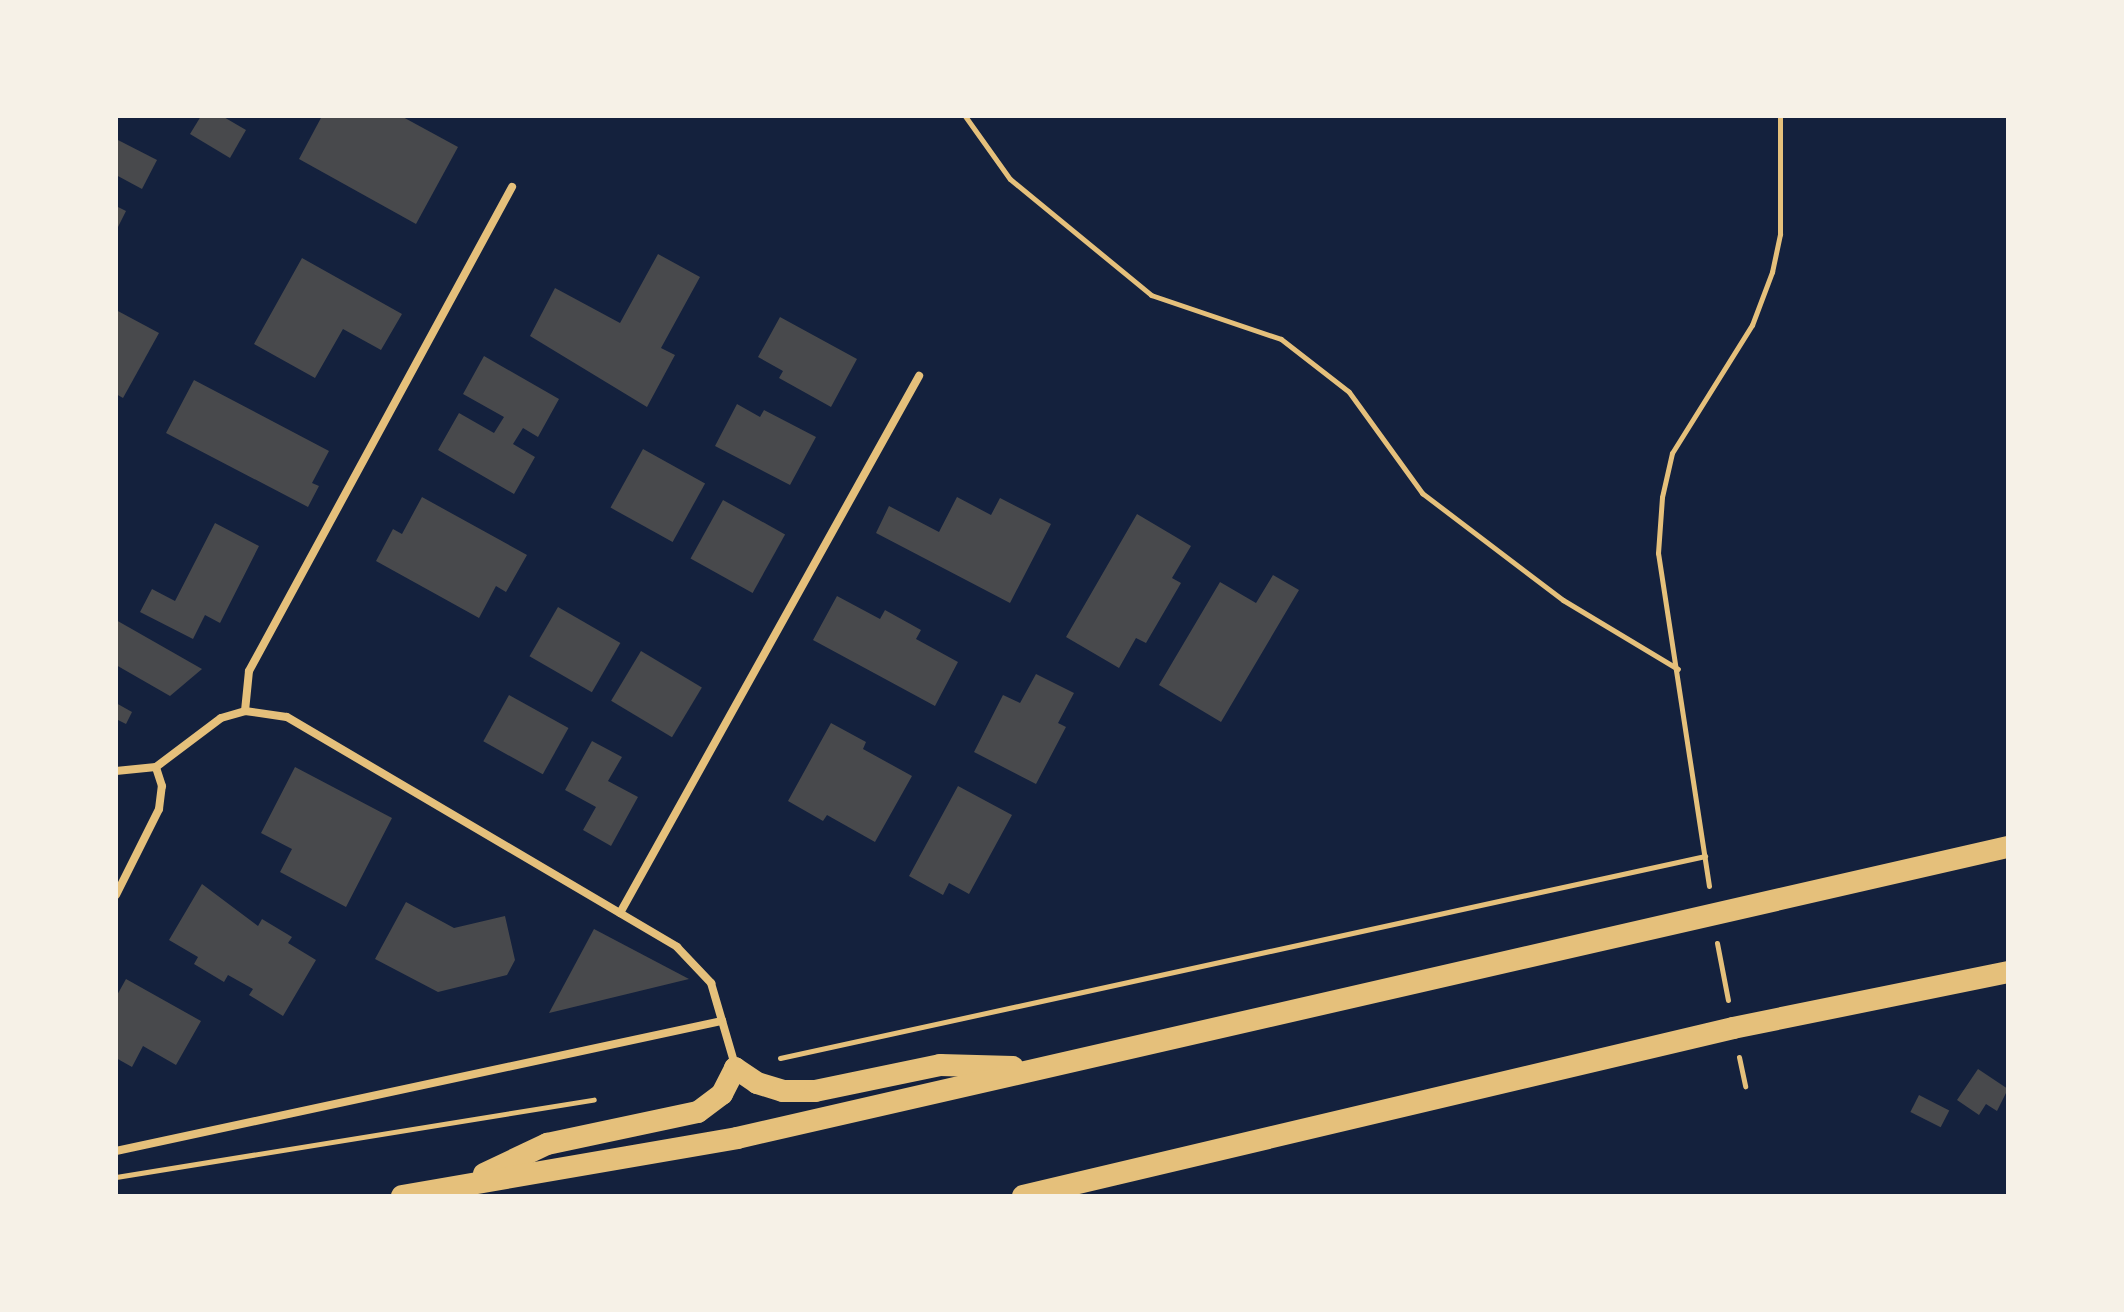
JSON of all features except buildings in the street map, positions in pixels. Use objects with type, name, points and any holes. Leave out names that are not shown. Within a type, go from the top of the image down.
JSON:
[{"type":"highway","points":[[402,1196],[737,1138],[2008,847]]},
{"type":"highway","points":[[1023,1196],[1733,1028],[2008,972]]},
{"type":"highway","points":[[457,1186],[547,1144],[698,1112],[722,1094],[735,1068],[757,1083],[783,1091],[815,1091],[940,1065],[1043,1068]]},
{"type":"street","points":[[245,711],[249,671],[512,187]]},
{"type":"street","points":[[620,913],[919,376]]},
{"type":"street","points":[[116,771],[156,767],[221,718],[245,711],[287,717],[677,947],[705,971],[735,1068]]},
{"type":"street","points":[[116,895],[159,809],[162,786],[156,767]]},
{"type":"street","points":[[116,1151],[722,1021]]},
{"type":"path","points":[[965,116],[1010,179],[1151,295],[1281,339],[1349,392],[1422,493],[1563,600],[1678,670]]},
{"type":"path","points":[[1745,1086],[1712,914],[1678,670],[1658,553],[1662,497],[1672,453],[1752,325],[1772,272],[1780,234],[1780,116]]},
{"type":"path","points":[[735,1068],[1705,856]]},
{"type":"path","points":[[116,1177],[605,1098]]}]
